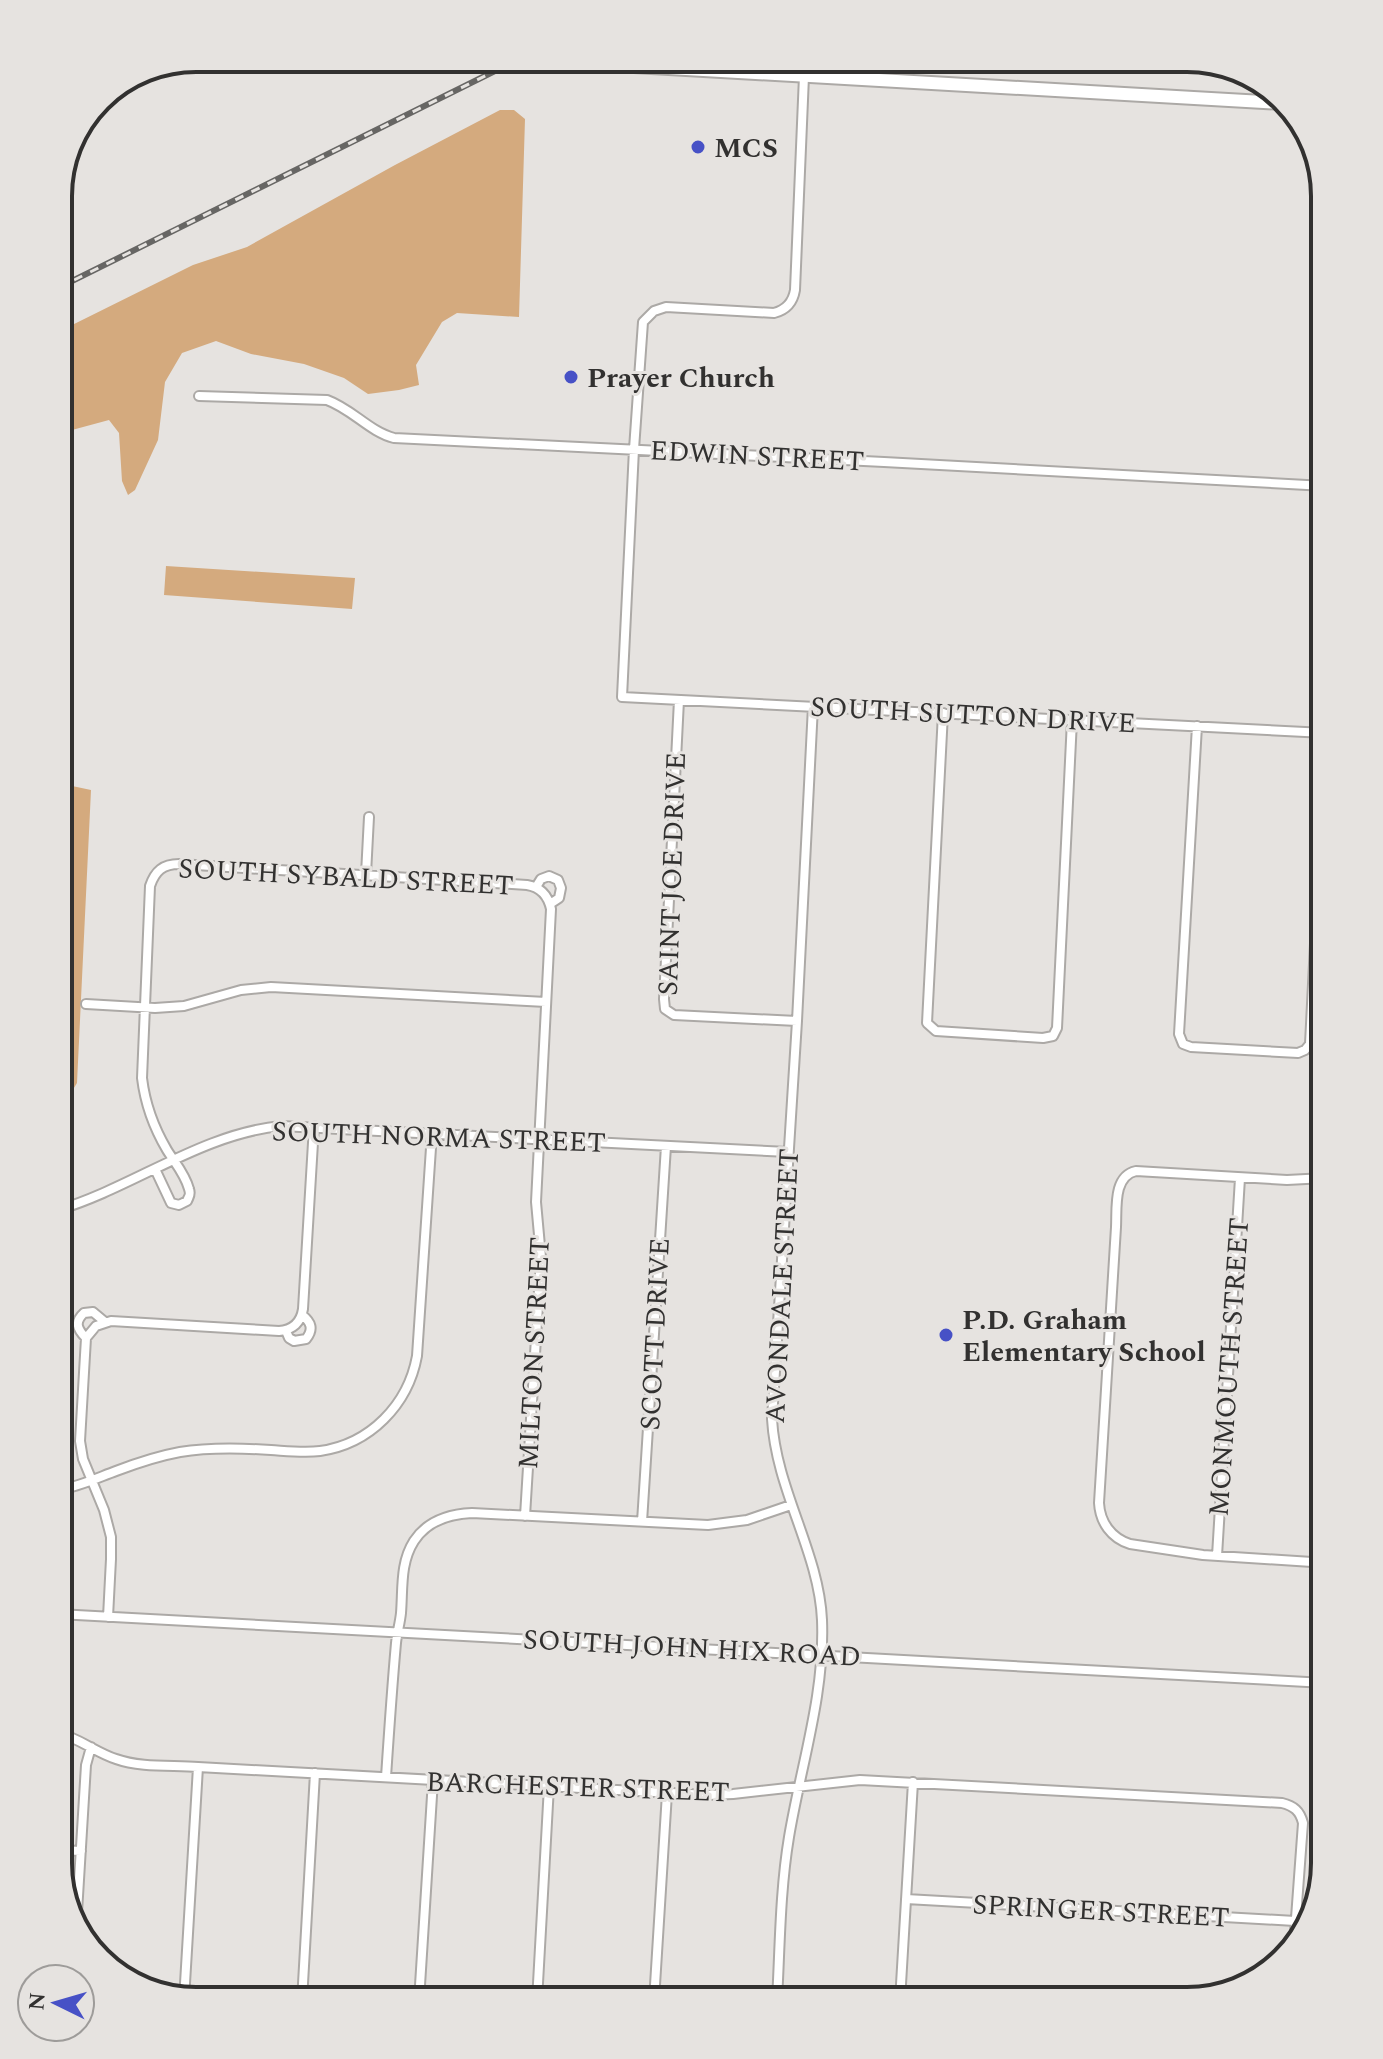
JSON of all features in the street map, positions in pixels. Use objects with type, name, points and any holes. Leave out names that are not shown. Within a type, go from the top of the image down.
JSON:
[{"type":"main road","points":[[736,72],[1268,102]]},
{"type":"street","points":[[634,449],[641,329],[648,315],[666,307],[774,313],[785,309],[793,299],[804,76]]},
{"type":"street","name":"EDWIN STREET","points":[[199,396],[327,400],[341,405],[383,435],[394,438],[1311,485]]},
{"type":"street","name":"SOUTH SUTTON DRIVE","points":[[634,449],[622,697],[1311,732]]},
{"type":"street","name":"SAINT JOE DRIVE","points":[[679,700],[665,1009],[674,1015],[797,1021]]},
{"type":"street","name":"AVONDALE STREET","points":[[778,1987],[784,1871],[822,1655],[818,1592],[776,1455],[772,1419],[813,706]]},
{"type":"street","points":[[943,713],[927,1023],[933,1030],[1035,1037],[1053,1036],[1057,1028],[1072,720]]},
{"type":"street","points":[[1197,726],[1181,1040],[1187,1046],[1298,1053],[1305,1050],[1311,1040]]},
{"type":"street","points":[[366,874],[369,817]]},
{"type":"street","name":"SOUTH SYBALD STREET","points":[[144,1007],[150,886],[157,871],[165,866],[179,864],[366,874],[527,885],[540,890],[541,879],[549,876],[558,880]]},
{"type":"street","name":"MILTON STREET","points":[[525,1516],[542,1246],[536,1202],[550,904],[559,898],[561,888],[558,880]]},
{"type":"street","points":[[540,890],[550,904]]},
{"type":"street","points":[[86,1004],[184,1006],[241,990],[271,987],[546,1002]]},
{"type":"street","points":[[144,1007],[141,1066],[144,1093],[166,1149],[189,1189],[189,1199],[175,1205],[169,1201],[155,1169]]},
{"type":"street","name":"SOUTH NORMA STREET","points":[[72,1205],[239,1133],[281,1126],[788,1152]]},
{"type":"street","points":[[108,1617],[111,1537],[104,1510],[83,1459],[80,1441],[86,1338],[92,1329],[105,1322],[286,1331],[295,1326],[302,1315],[314,1126]]},
{"type":"street","points":[[72,1486],[150,1459],[192,1450],[330,1449],[361,1437],[386,1418],[406,1390],[417,1356],[432,1133]]},
{"type":"street","name":"SCOTT DRIVE","points":[[642,1522],[666,1146]]},
{"type":"street","points":[[1311,1179],[1136,1171],[1125,1176],[1119,1189],[1099,1503],[1106,1526],[1123,1542],[1217,1556],[1311,1562]]},
{"type":"street","name":"MONMOUTH STREET","points":[[1217,1556],[1240,1178]]},
{"type":"street","points":[[86,1338],[77,1325],[84,1313],[93,1312],[105,1322]]},
{"type":"street","points":[[286,1331],[294,1341],[306,1339],[310,1322],[302,1315]]},
{"type":"street","points":[[386,1777],[403,1566],[419,1535],[438,1520],[460,1513],[721,1524],[747,1520],[791,1505]]},
{"type":"street","name":"SOUTH JOHN HIX ROAD","points":[[72,1615],[1311,1682]]},
{"type":"street","name":"BARCHESTER STREET","points":[[72,1737],[130,1763],[667,1793],[733,1794],[860,1780],[1282,1803],[1299,1812],[1303,1823],[1295,1921]]},
{"type":"street","points":[[78,1901],[86,1765],[91,1747]]},
{"type":"street","points":[[185,1987],[198,1767]]},
{"type":"street","points":[[303,1987],[315,1773]]},
{"type":"street","points":[[420,1987],[433,1780]]},
{"type":"street","points":[[901,1987],[913,1782]]},
{"type":"street","points":[[538,1987],[549,1786]]},
{"type":"street","points":[[655,1987],[667,1793]]},
{"type":"street","points":[[72,1851],[81,1851]]},
{"type":"street","name":"SPRINGER STREET","points":[[906,1899],[1295,1921]]},
{"type":"shaded area","points":[[500,110],[514,110],[525,119],[519,317],[457,313],[442,322],[416,365],[419,385],[368,394],[344,378],[304,364],[251,354],[216,341],[182,353],[165,382],[158,440],[135,490],[128,495],[122,481],[119,433],[109,420],[72,430],[72,325],[193,265],[247,247]]},
{"type":"shaded area","points":[[166,566],[355,578],[352,609],[164,595]]},
{"type":"shaded area","points":[[72,786],[91,790],[77,1083],[72,1091]]},
{"type":"railway","points":[[72,281],[493,72]]},
{"type":"place","name":"MCS","points":[[698,147]]},
{"type":"place","name":"Prayer Church","points":[[571,377]]},
{"type":"place","name":"P.D. Graham Elementary School","points":[[946,1335]]}]
